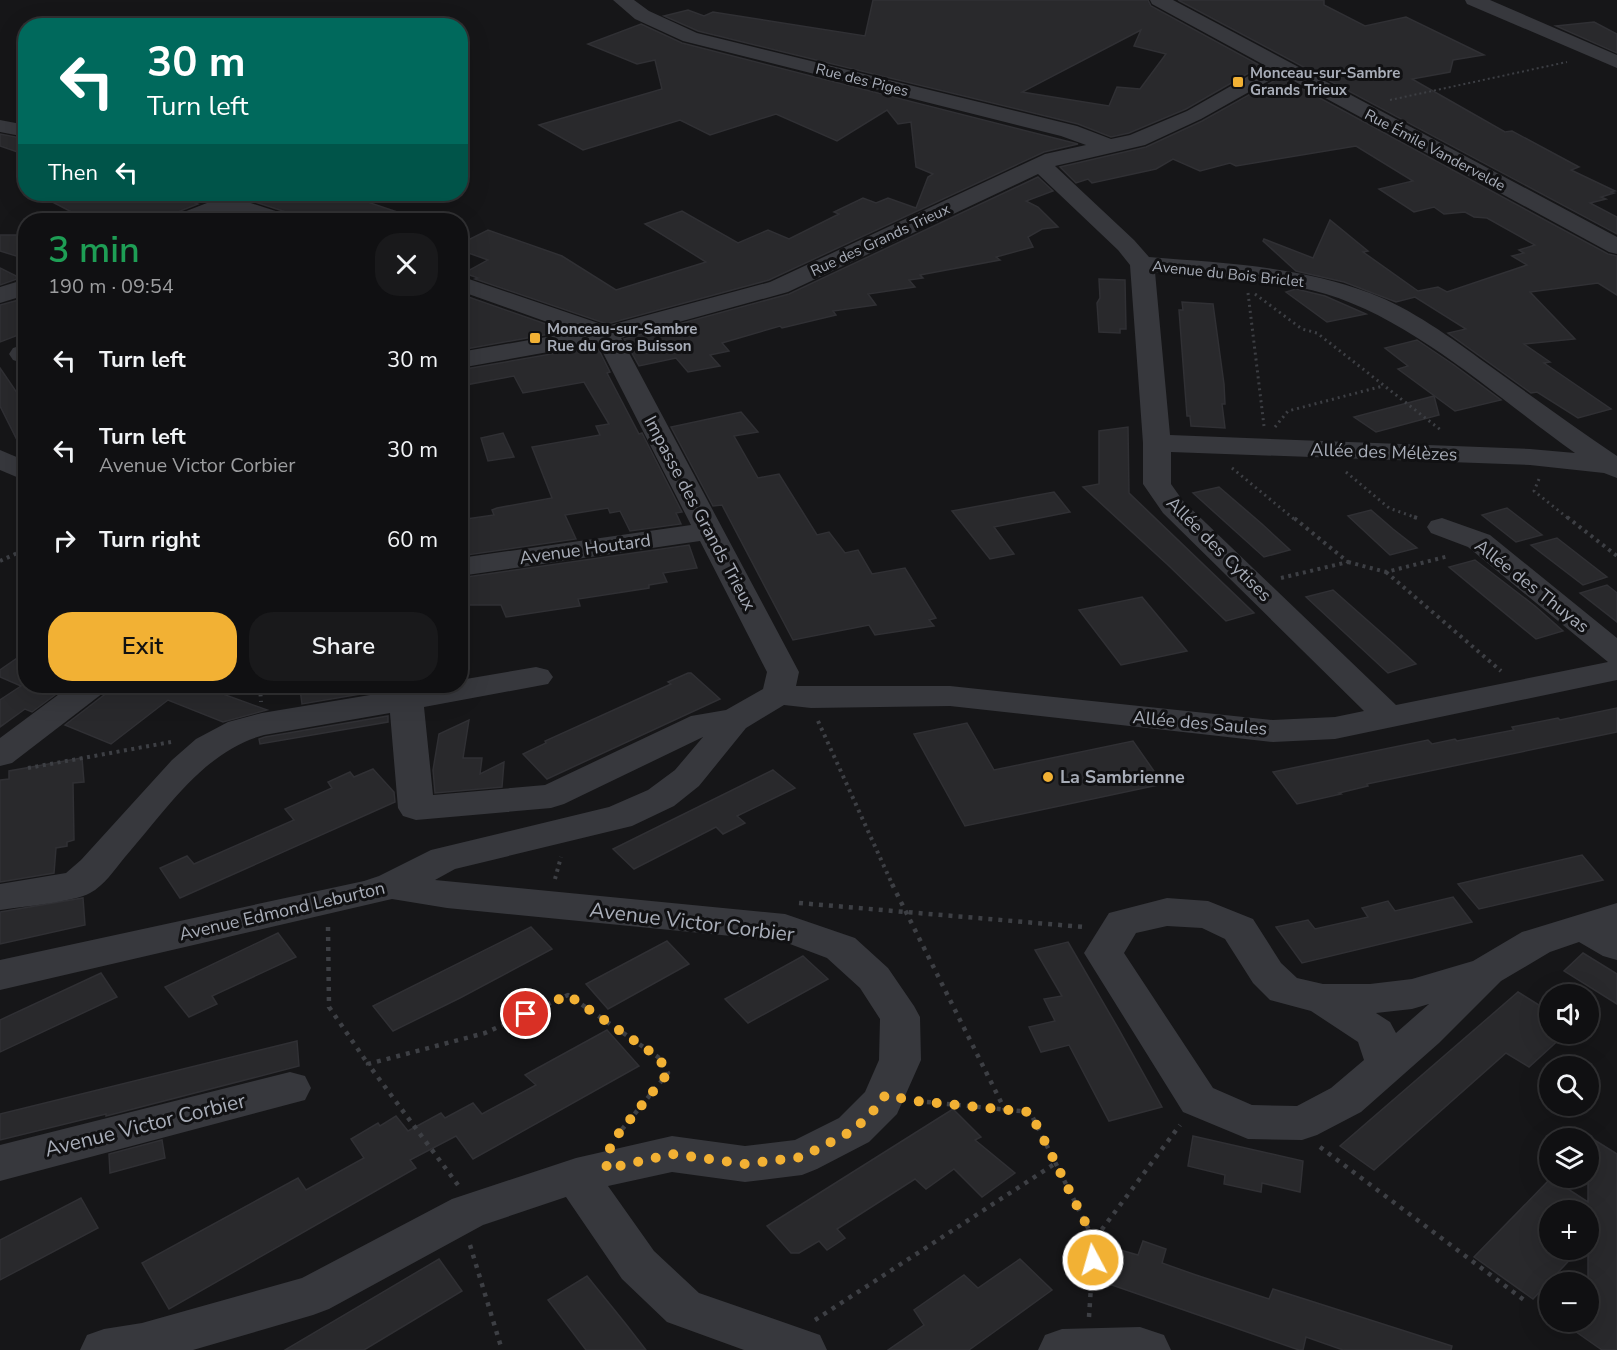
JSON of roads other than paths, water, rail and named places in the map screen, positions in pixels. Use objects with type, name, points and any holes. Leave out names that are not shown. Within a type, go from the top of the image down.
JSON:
[{"type":"street","name":"Rue des Piges","points":[[622,0],[652,21],[690,37],[1069,131],[1109,146]]},
{"type":"street","name":"Rue Émile Vandervelde","points":[[1159,0],[1617,247]]},
{"type":"street","points":[[1474,0],[1611,56]]},
{"type":"street","name":"Rue des Grands Trieux","points":[[468,359],[606,334],[778,287],[1041,165],[1137,140],[1194,115],[1280,66]]},
{"type":"street","points":[[0,126],[18,129]]},
{"type":"street","name":"Avenue du Bois Briclet","points":[[1041,165],[1126,245],[1142,264],[1272,275],[1318,285],[1360,298],[1425,331],[1614,467]]},
{"type":"street","points":[[225,201],[260,213]]},
{"type":"street","points":[[201,213],[228,202]]},
{"type":"street","name":"Allée des Cytises","points":[[1142,264],[1157,443],[1157,484],[1173,507],[1389,717]]},
{"type":"street","points":[[468,286],[606,334]]},
{"type":"street","points":[[0,296],[18,289]]},
{"type":"street","name":"Impasse des Grands Trieux","points":[[606,334],[794,696]]},
{"type":"street","name":"Allée des Mélèzes","points":[[1157,443],[1204,445],[1266,442],[1318,449],[1546,459],[1614,467]]},
{"type":"street","points":[[0,458],[18,452]]},
{"type":"street","points":[[0,458],[18,468]]},
{"type":"street","name":"Allée des Thuyas","points":[[1442,527],[1479,541],[1486,546],[1617,654]]},
{"type":"street","name":"Avenue Houtard","points":[[468,566],[710,531]]},
{"type":"street","name":"Allée des Saules","points":[[794,696],[950,696],[1273,731],[1335,728],[1617,670]]},
{"type":"street","points":[[468,689],[536,677]]},
{"type":"street","points":[[11,762],[84,693]]},
{"type":"street","points":[[0,897],[77,884],[94,869],[184,768],[208,747],[240,730],[262,724],[441,693]]},
{"type":"street","name":"Avenue Edmond Leburton","points":[[0,975],[392,886],[444,859],[619,817],[661,798],[687,778],[734,720],[754,706],[794,696]]},
{"type":"street","name":"Avenue Edmond Leburton","points":[[406,699],[416,808],[551,796],[703,724],[734,720]]},
{"type":"street","name":"Avenue Victor Corbier","points":[[104,1350],[142,1344],[313,1295],[469,1213],[591,1172],[672,1154],[745,1164],[802,1157],[854,1130],[882,1102],[900,1060],[900,1017],[874,978],[842,948],[785,928],[458,896],[392,886]]},
{"type":"street","points":[[1487,971],[1425,1032],[1346,1100],[1302,1123],[1248,1122],[1198,1100],[1104,953],[1123,923],[1167,912],[1208,915],[1239,929],[1267,973],[1284,990],[1323,999],[1412,994],[1487,971],[1536,942],[1599,921],[1617,946]]},
{"type":"street","points":[[1323,999],[1376,1032],[1386,1064]]},
{"type":"street","name":"Avenue Victor Corbier","points":[[0,1163],[290,1088]]},
{"type":"street","points":[[591,1172],[638,1265],[683,1308],[792,1346]]},
{"type":"place","name":"Monceau-sur-Sambre Grands Trieux","points":[[1238,82]]},
{"type":"place","name":"Monceau-sur-Sambre Rue du Gros Buisson","points":[[535,338]]},
{"type":"place","name":"La Sambrienne","points":[[1048,777]]}]
